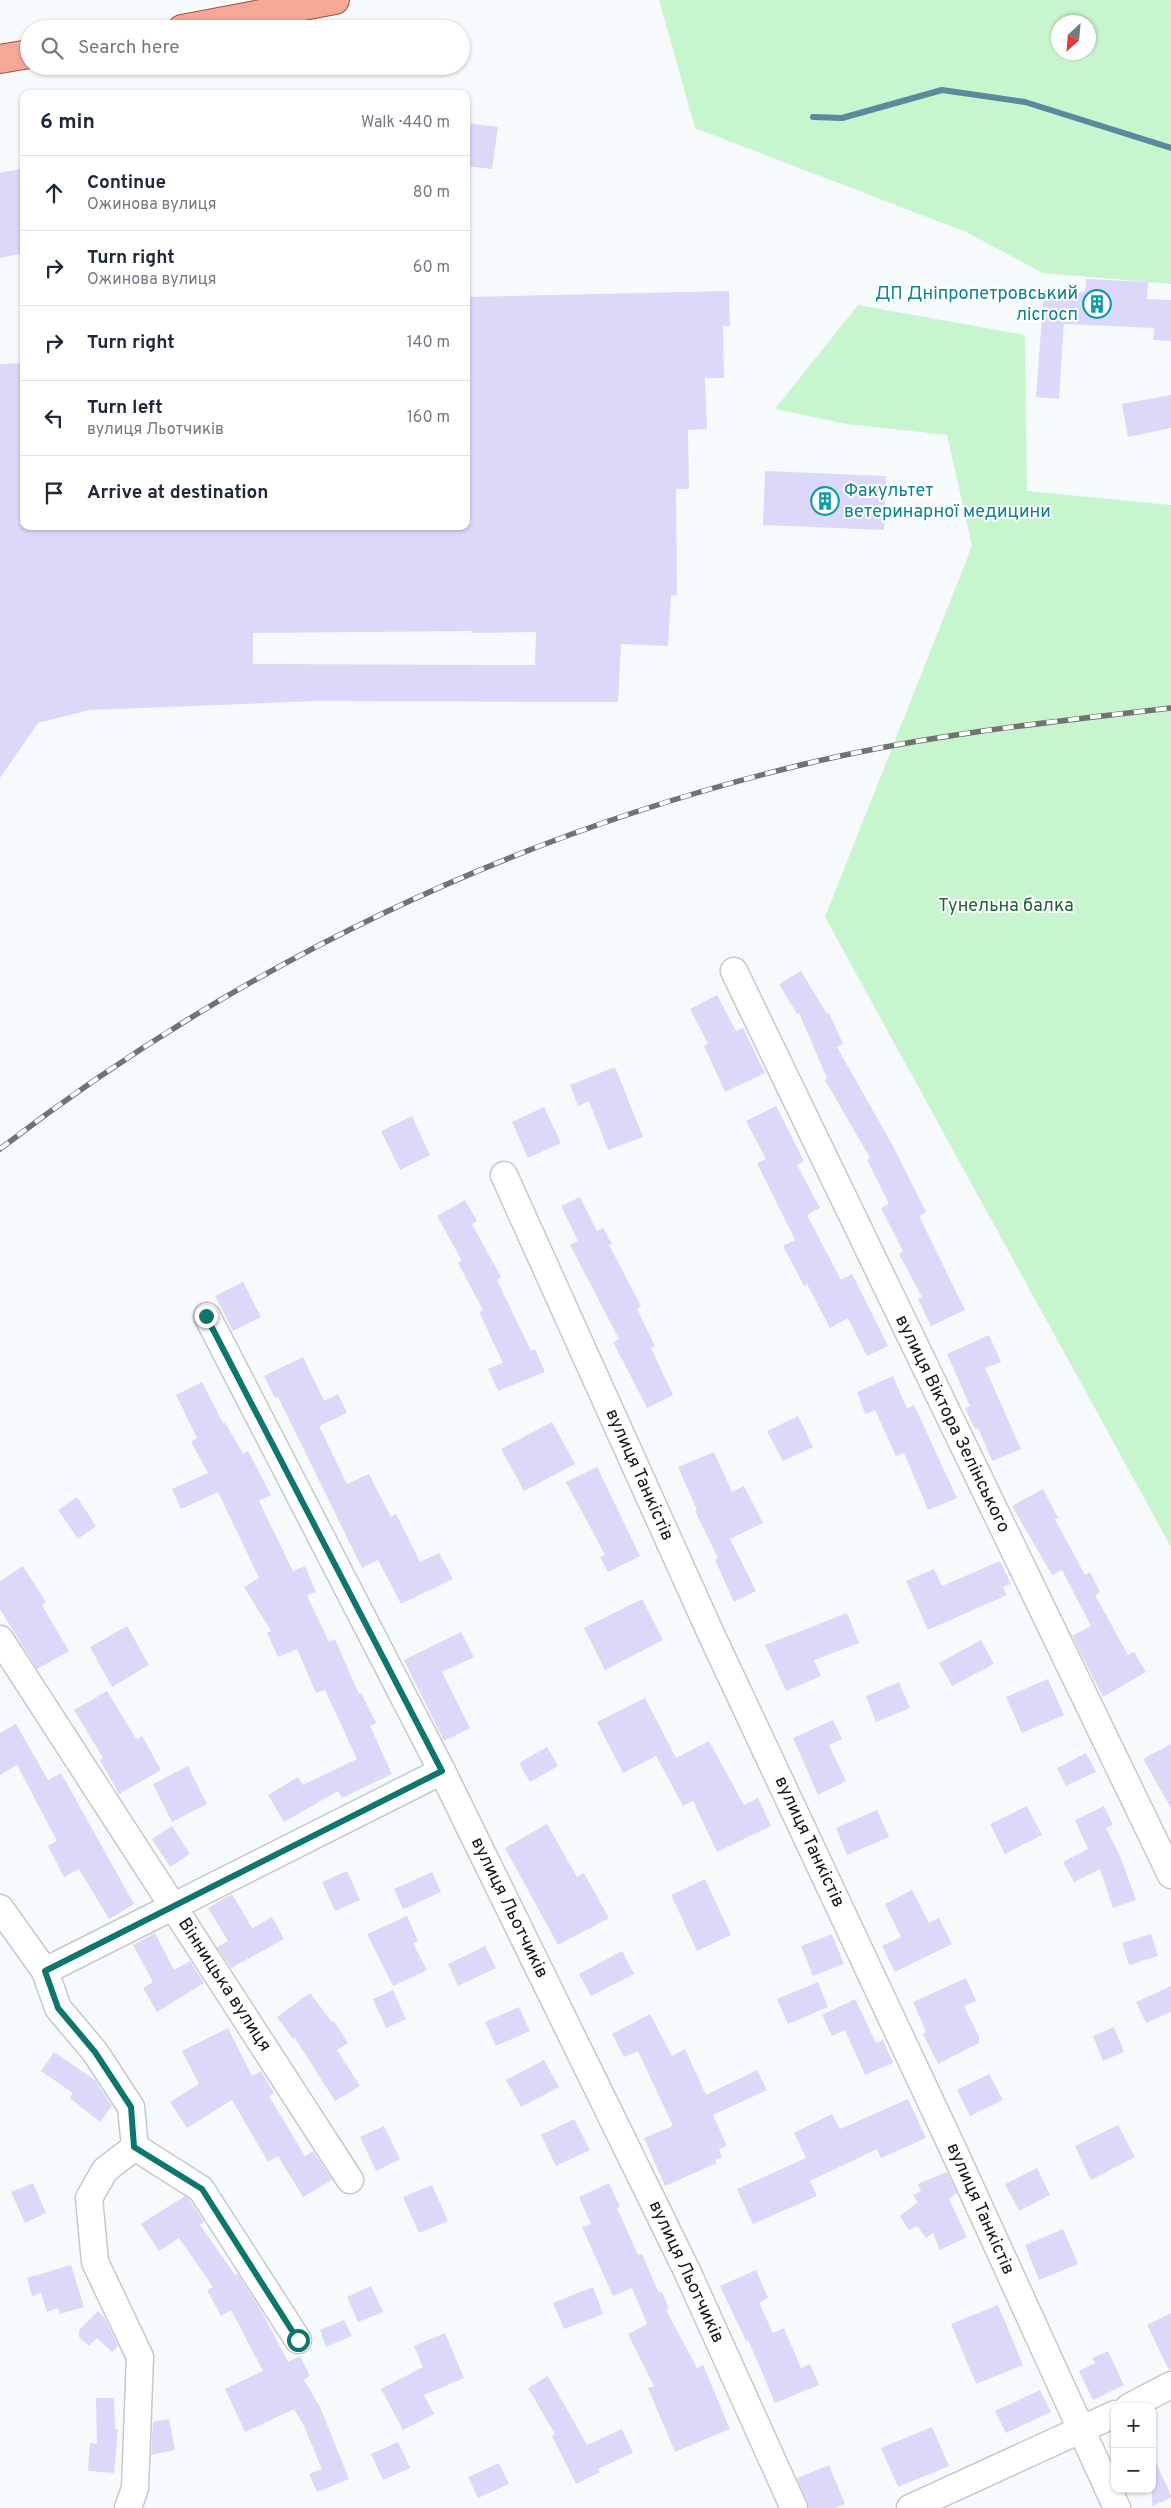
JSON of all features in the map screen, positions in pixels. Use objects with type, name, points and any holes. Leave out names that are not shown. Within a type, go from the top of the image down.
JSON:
[{"type":"main road","points":[[229,20],[335,0]]},
{"type":"main road","points":[[0,59],[20,56]]},
{"type":"street","name":"вулиця Віктора Зелінського","points":[[734,971],[1171,1875]]},
{"type":"street","name":"вулиця Танкістів","points":[[504,1175],[716,1645],[953,2149],[1117,2508]]},
{"type":"street","name":"вулиця Льотчиків","points":[[206,1316],[442,1771],[687,2271],[794,2508]]},
{"type":"street","name":"Вінницька вулиця","points":[[0,1639],[350,2180]]},
{"type":"street","points":[[45,1971],[172,1905],[442,1771]]},
{"type":"street","points":[[0,1908],[45,1971],[58,2008],[95,2052],[131,2107],[134,2147]]},
{"type":"street","points":[[134,2147],[202,2189],[298,2340]]},
{"type":"street","points":[[128,2508],[135,2488],[140,2357],[95,2262],[89,2198],[105,2170],[134,2147]]},
{"type":"street","points":[[1136,2403],[1171,2385]]},
{"type":"street","points":[[910,2508],[1111,2416]]},
{"type":"green space","points":[[659,0],[1171,0],[1171,284],[1043,273],[966,232],[695,128]]},
{"type":"green space","name":"Тунельна балка","points":[[858,305],[1025,335],[1027,491],[1171,505],[1171,1547],[825,917],[972,546],[947,435],[847,424],[775,409]]},
{"type":"building","points":[[470,124],[498,127],[492,169],[470,166]]},
{"type":"building","points":[[20,169],[20,254],[0,258],[0,173]]},
{"type":"building","name":"ДП Дніпропетровський лісгосп","points":[[1086,279],[1148,282],[1147,299],[1171,300],[1171,341],[1153,340],[1154,328],[1064,324],[1059,399],[1036,397],[1044,290],[1085,292]]},
{"type":"building","points":[[729,291],[730,326],[723,326],[724,378],[705,378],[707,429],[688,430],[689,489],[676,489],[677,595],[671,595],[668,646],[621,644],[618,702],[317,701],[90,710],[38,723],[0,778],[0,364],[20,363],[20,530],[470,530],[470,297]],"holes":[[[536,632],[535,665],[253,664],[253,633]]]},
{"type":"building","points":[[1171,395],[1171,428],[1128,437],[1122,404]]},
{"type":"building","name":"Факультет ветеринарної медицини","points":[[765,471],[886,476],[884,530],[763,525]]},
{"type":"building","points":[[801,971],[827,1014],[829,1013],[843,1044],[837,1047],[893,1146],[926,1212],[919,1216],[965,1310],[931,1326],[918,1299],[922,1297],[899,1254],[903,1251],[881,1208],[889,1204],[867,1160],[870,1158],[825,1080],[827,1078],[799,1013],[797,1014],[779,984]]},
{"type":"building","points":[[717,995],[736,1031],[743,1028],[765,1073],[725,1092],[704,1046],[708,1044],[690,1009]]},
{"type":"building","points":[[615,1067],[643,1137],[608,1150],[589,1101],[578,1106],[570,1085]]},
{"type":"building","points":[[776,1106],[804,1161],[797,1165],[820,1208],[807,1215],[841,1280],[852,1274],[888,1346],[867,1356],[848,1318],[830,1328],[807,1284],[804,1286],[783,1246],[795,1240],[757,1163],[766,1159],[746,1121]]},
{"type":"building","points":[[544,1107],[561,1143],[528,1158],[512,1122]]},
{"type":"building","points":[[412,1116],[430,1155],[400,1170],[381,1131]]},
{"type":"building","points":[[580,1197],[597,1231],[603,1228],[612,1244],[609,1245],[641,1306],[637,1309],[655,1346],[651,1348],[673,1395],[647,1408],[613,1342],[619,1339],[570,1245],[578,1241],[561,1206]]},
{"type":"building","points":[[465,1200],[477,1221],[472,1224],[501,1277],[497,1280],[531,1351],[535,1349],[545,1372],[498,1391],[488,1369],[503,1363],[479,1312],[483,1310],[458,1263],[462,1261],[437,1216]]},
{"type":"building","points":[[243,1282],[261,1317],[233,1331],[215,1296]]},
{"type":"building","points":[[989,1335],[1001,1362],[985,1368],[1021,1449],[992,1461],[978,1428],[975,1429],[965,1408],[970,1406],[947,1354]]},
{"type":"building","points":[[303,1357],[324,1401],[338,1394],[347,1413],[319,1426],[347,1484],[369,1474],[391,1517],[396,1514],[420,1562],[439,1553],[453,1579],[401,1604],[378,1560],[362,1568],[278,1397],[275,1398],[264,1376]]},
{"type":"building","points":[[893,1376],[907,1409],[914,1405],[957,1498],[928,1510],[904,1453],[896,1456],[875,1410],[865,1414],[857,1392]]},
{"type":"building","points":[[202,1382],[223,1423],[225,1422],[243,1454],[248,1451],[271,1495],[259,1501],[293,1571],[305,1566],[316,1592],[307,1595],[329,1642],[335,1639],[359,1694],[361,1693],[376,1723],[370,1726],[392,1774],[342,1798],[338,1791],[284,1822],[268,1795],[298,1777],[303,1785],[357,1759],[325,1690],[316,1693],[297,1649],[278,1657],[267,1633],[271,1631],[244,1587],[259,1578],[218,1492],[181,1509],[172,1489],[208,1473],[191,1442],[197,1438],[176,1395]]},
{"type":"building","points":[[798,1416],[813,1447],[783,1461],[767,1431]]},
{"type":"building","points":[[552,1422],[575,1464],[524,1491],[501,1449]]},
{"type":"building","points":[[714,1452],[732,1492],[744,1486],[763,1523],[730,1539],[756,1591],[734,1602],[715,1560],[718,1558],[695,1511],[697,1510],[678,1467]]},
{"type":"building","points":[[597,1467],[640,1556],[608,1572],[600,1557],[605,1555],[566,1482]]},
{"type":"building","points":[[1043,1489],[1058,1518],[1055,1519],[1085,1575],[1090,1572],[1100,1592],[1095,1595],[1128,1655],[1134,1652],[1146,1672],[1103,1697],[1072,1636],[1091,1626],[1062,1570],[1052,1575],[1012,1506]]},
{"type":"building","points":[[77,1497],[96,1526],[78,1539],[58,1510]]},
{"type":"building","points":[[1000,1561],[1011,1584],[1003,1587],[1007,1595],[928,1630],[906,1581],[934,1569],[942,1586]]},
{"type":"building","points":[[23,1566],[46,1602],[42,1605],[69,1651],[37,1669],[0,1609],[0,1581]]},
{"type":"building","points":[[642,1599],[663,1640],[605,1670],[584,1628]]},
{"type":"building","points":[[847,1613],[859,1643],[814,1660],[821,1676],[786,1691],[765,1645]]},
{"type":"building","points":[[127,1626],[149,1665],[112,1687],[90,1647]]},
{"type":"building","points":[[461,1632],[474,1657],[442,1672],[470,1728],[444,1741],[404,1660]]},
{"type":"building","points":[[981,1640],[994,1664],[952,1686],[939,1663]]},
{"type":"building","points":[[1048,1679],[1064,1715],[1022,1733],[1006,1697]]},
{"type":"building","points":[[899,1682],[910,1708],[876,1722],[866,1696]]},
{"type":"building","points":[[107,1691],[136,1739],[142,1736],[161,1770],[119,1794],[100,1760],[103,1758],[74,1710]]},
{"type":"building","points":[[645,1698],[676,1758],[709,1741],[744,1805],[758,1798],[771,1826],[717,1852],[693,1801],[683,1806],[656,1756],[623,1773],[597,1722]]},
{"type":"building","points":[[833,1720],[842,1739],[829,1745],[846,1781],[818,1795],[793,1738]]},
{"type":"building","points":[[16,1724],[48,1780],[61,1773],[134,1904],[109,1919],[79,1869],[64,1877],[48,1846],[57,1841],[17,1765],[0,1775],[0,1733]]},
{"type":"building","points":[[1171,1744],[1171,1808],[1143,1759]]},
{"type":"building","points":[[547,1747],[558,1766],[530,1782],[519,1763]]},
{"type":"building","points":[[1086,1753],[1096,1772],[1066,1786],[1057,1768]]},
{"type":"building","points":[[188,1766],[207,1804],[172,1822],[153,1784]]},
{"type":"building","points":[[1027,1806],[1042,1835],[1005,1854],[990,1824]]},
{"type":"building","points":[[1104,1806],[1113,1825],[1106,1828],[1121,1858],[1136,1900],[1113,1908],[1100,1869],[1074,1882],[1063,1862],[1088,1849],[1075,1820]]},
{"type":"building","points":[[877,1810],[889,1837],[847,1855],[836,1828]]},
{"type":"building","points":[[547,1824],[577,1877],[584,1873],[609,1918],[558,1945],[505,1848]]},
{"type":"building","points":[[172,1826],[190,1854],[170,1867],[152,1839]]},
{"type":"building","points":[[347,1871],[360,1900],[335,1911],[322,1882]]},
{"type":"building","points":[[432,1872],[441,1892],[403,1909],[394,1889]]},
{"type":"building","points":[[705,1879],[731,1935],[697,1951],[671,1895]]},
{"type":"building","points":[[912,1890],[929,1923],[939,1918],[952,1944],[895,1972],[882,1946],[901,1937],[885,1904]]},
{"type":"building","points":[[232,1894],[252,1928],[272,1917],[284,1939],[231,1968],[217,1947],[228,1941],[208,1908]]},
{"type":"building","points":[[407,1916],[418,1941],[413,1943],[427,1970],[393,1986],[367,1934]]},
{"type":"building","points":[[155,1933],[174,1970],[190,1961],[204,1983],[157,2012],[143,1988],[153,1982],[133,1945]]},
{"type":"building","points":[[832,1934],[844,1964],[813,1976],[801,1946]]},
{"type":"building","points":[[1151,1934],[1158,1956],[1129,1965],[1122,1943]]},
{"type":"building","points":[[485,1946],[496,1968],[458,1986],[448,1964]]},
{"type":"building","points":[[622,1951],[634,1974],[591,1996],[579,1974]]},
{"type":"building","points":[[966,1978],[976,2001],[964,2006],[979,2036],[979,2043],[938,2064],[923,2034],[926,2032],[913,2002]]},
{"type":"building","points":[[818,1982],[828,2007],[788,2024],[777,1999]]},
{"type":"building","points":[[1171,1986],[1171,2012],[1146,2023],[1136,2002]]},
{"type":"building","points":[[393,1990],[406,2019],[386,2028],[373,1999]]},
{"type":"building","points":[[310,1993],[332,2022],[334,2021],[348,2043],[337,2050],[360,2086],[335,2101],[295,2038],[293,2039],[277,2017]]},
{"type":"building","points":[[855,1999],[876,2043],[883,2040],[893,2063],[865,2075],[845,2030],[832,2036],[822,2015]]},
{"type":"building","points":[[519,2007],[530,2031],[496,2046],[485,2022]]},
{"type":"building","points":[[650,2014],[672,2056],[685,2049],[706,2095],[757,2070],[767,2090],[713,2115],[727,2146],[719,2149],[722,2157],[715,2160],[717,2163],[665,2186],[644,2138],[673,2126],[638,2051],[624,2057],[612,2034]]},
{"type":"building","points":[[1114,2027],[1124,2052],[1103,2061],[1093,2036]]},
{"type":"building","points":[[228,2028],[252,2076],[261,2071],[274,2093],[269,2096],[305,2156],[313,2151],[332,2180],[303,2197],[278,2156],[268,2162],[232,2100],[187,2128],[170,2102],[199,2084],[182,2051]]},
{"type":"building","points":[[54,2052],[95,2080],[112,2106],[100,2122],[70,2098],[73,2093],[41,2071]]},
{"type":"building","points":[[544,2060],[559,2087],[521,2107],[506,2080]]},
{"type":"building","points":[[989,2074],[1003,2100],[970,2116],[957,2090]]},
{"type":"building","points":[[908,2099],[926,2138],[881,2158],[877,2149],[810,2181],[817,2196],[753,2224],[737,2189],[806,2158],[794,2133],[832,2114],[840,2129]]},
{"type":"building","points":[[574,2119],[590,2150],[556,2166],[541,2135]]},
{"type":"building","points":[[1118,2125],[1135,2157],[1091,2180],[1075,2146]]},
{"type":"building","points":[[384,2126],[400,2159],[376,2171],[360,2137]]},
{"type":"building","points":[[1037,2168],[1050,2195],[1019,2211],[1005,2184]]},
{"type":"building","points":[[947,2172],[957,2193],[949,2199],[967,2237],[940,2250],[933,2233],[926,2238],[917,2226],[909,2230],[900,2216],[918,2202],[913,2195],[921,2191],[918,2184]]},
{"type":"building","points":[[33,2183],[46,2213],[25,2223],[11,2192]]},
{"type":"building","points":[[609,2183],[620,2207],[617,2208],[638,2255],[642,2254],[659,2293],[662,2292],[669,2309],[666,2310],[697,2368],[703,2365],[730,2429],[675,2452],[648,2388],[654,2386],[628,2334],[647,2324],[632,2288],[613,2296],[582,2227],[591,2224],[579,2197]]},
{"type":"building","points":[[432,2185],[448,2221],[419,2233],[403,2197]]},
{"type":"building","points":[[185,2196],[190,2200],[204,2222],[200,2225],[235,2275],[238,2274],[262,2312],[288,2362],[300,2356],[310,2376],[304,2380],[320,2407],[349,2479],[317,2492],[309,2474],[322,2469],[304,2426],[294,2409],[245,2432],[225,2389],[263,2371],[231,2310],[221,2316],[207,2290],[213,2287],[179,2238],[159,2251],[141,2224]]},
{"type":"building","points":[[1063,2229],[1078,2264],[1039,2280],[1025,2245]]},
{"type":"building","points":[[71,2265],[84,2307],[60,2314],[58,2308],[47,2312],[41,2293],[32,2296],[27,2278]]},
{"type":"building","points":[[756,2270],[768,2298],[759,2303],[773,2333],[784,2328],[801,2368],[810,2364],[819,2385],[775,2403],[748,2340],[746,2341],[720,2286]]},
{"type":"building","points":[[371,2286],[383,2312],[358,2322],[347,2297]]},
{"type":"building","points":[[593,2287],[603,2314],[564,2329],[553,2303]]},
{"type":"building","points":[[998,2305],[1023,2365],[976,2384],[951,2324]]},
{"type":"building","points":[[98,2311],[104,2317],[118,2346],[112,2352],[97,2338],[89,2346],[79,2337],[79,2330]]},
{"type":"building","points":[[1171,2313],[1171,2370],[1169,2370],[1147,2325]]},
{"type":"building","points":[[344,2320],[352,2336],[326,2347],[320,2330]]},
{"type":"building","points":[[445,2333],[464,2378],[424,2395],[434,2414],[403,2430],[381,2389],[423,2367],[414,2346]]},
{"type":"building","points":[[1108,2351],[1124,2385],[1093,2400],[1079,2371],[1095,2363],[1092,2358]]},
{"type":"building","points":[[548,2376],[587,2445],[622,2429],[633,2453],[598,2469],[600,2472],[576,2484],[552,2436],[555,2434],[528,2388]]},
{"type":"building","points":[[1040,2390],[1051,2412],[1006,2433],[995,2411]]},
{"type":"building","points":[[96,2398],[114,2398],[115,2429],[118,2429],[114,2473],[88,2471],[90,2443],[97,2444]]},
{"type":"building","points":[[169,2419],[175,2450],[151,2455],[153,2422]]},
{"type":"building","points":[[932,2427],[949,2466],[898,2487],[881,2448]]},
{"type":"building","points":[[398,2442],[410,2468],[383,2480],[371,2454]]},
{"type":"building","points":[[499,2463],[509,2484],[478,2498],[468,2477]]},
{"type":"building","points":[[1156,2463],[1171,2498],[1152,2506],[1152,2493],[1156,2493]]},
{"type":"building","points":[[829,2465],[845,2504],[835,2508],[809,2508],[797,2478]]},
{"type":"waterway","points":[[813,117],[842,118],[942,90],[1025,102],[1171,148]]},
{"type":"railway","points":[[0,1149],[91,1083],[185,1021],[282,965],[382,914],[485,868],[589,828],[696,793],[850,754],[987,730],[1171,708]]},
{"type":"place","name":"ДП Дніпропетровський лісгосп","points":[[1097,304]]},
{"type":"place","name":"Факультет ветеринарної медицини","points":[[825,501]]},
{"type":"route","points":[[206,1316],[442,1771],[172,1905],[45,1971],[58,2008],[95,2052],[131,2107],[134,2147],[163,2163],[202,2189],[298,2340]]}]
